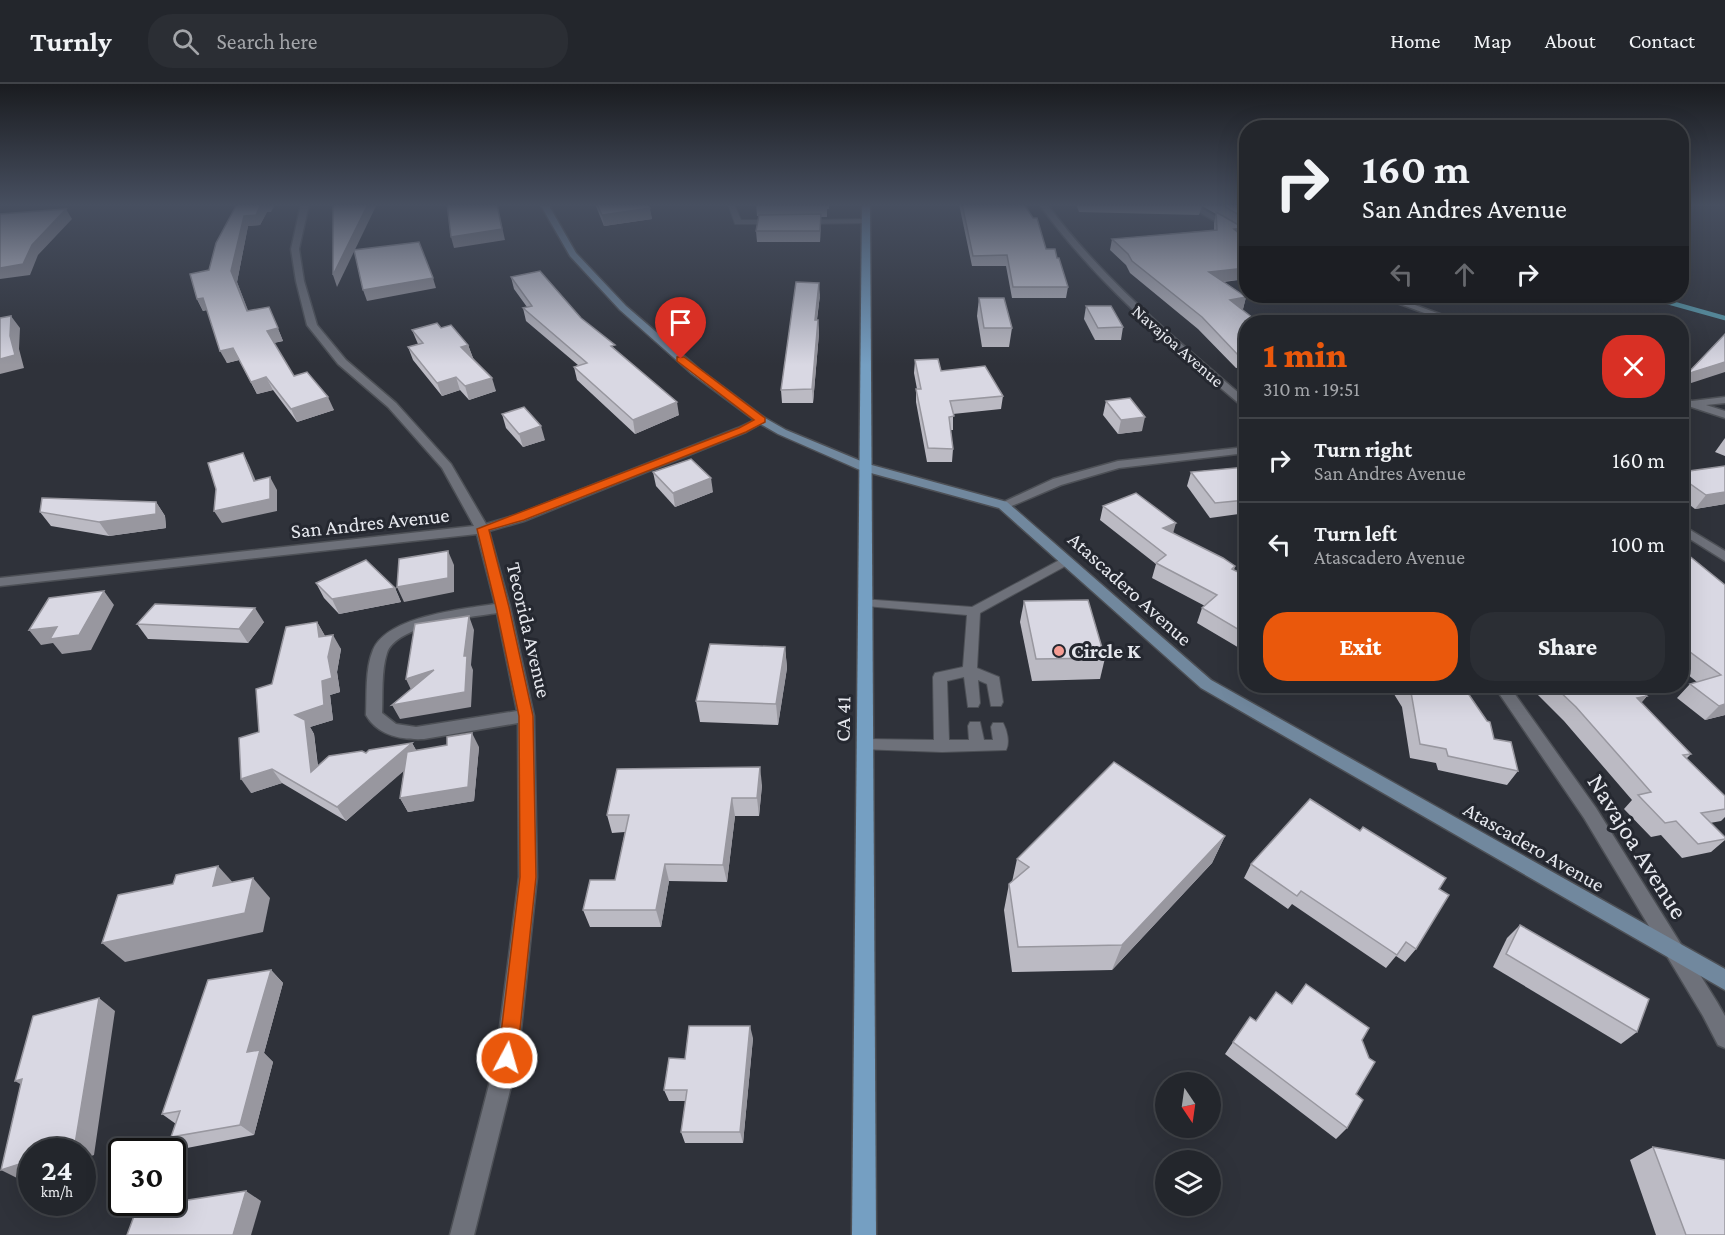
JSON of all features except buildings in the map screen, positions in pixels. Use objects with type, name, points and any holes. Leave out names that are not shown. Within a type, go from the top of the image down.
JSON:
[{"type":"main road","name":"Atascadero Avenue","points":[[576,258],[622,308],[695,372],[761,420],[782,432],[864,467],[1003,505],[1206,684],[1725,980]]},
{"type":"main road","name":"CA 41","points":[[864,1235],[866,258]]},
{"type":"street","name":"Tecorida Avenue","points":[[296,258],[312,325],[342,362],[392,405],[447,467],[482,529],[503,607],[526,716],[528,877],[507,1058],[462,1235]]},
{"type":"street","name":"Navajoa Avenue","points":[[1084,258],[1109,286],[1173,344],[1239,398]]},
{"type":"street","points":[[1403,303],[1437,315]]},
{"type":"street","points":[[1689,403],[1725,400]]},
{"type":"street","points":[[1689,404],[1725,415]]},
{"type":"street","name":"San Andres Avenue","points":[[0,582],[482,529],[520,518],[742,430],[761,420]]},
{"type":"street","points":[[1003,505],[1058,482],[1118,465],[1239,451]]},
{"type":"street","points":[[1689,534],[1725,557]]},
{"type":"street","points":[[503,607],[415,624],[392,636],[380,649],[374,715],[388,728],[407,734],[526,716]]},
{"type":"street","name":"Navajoa Avenue","points":[[1506,693],[1590,813],[1710,1009],[1725,1038]]},
{"type":"lane","points":[[866,602],[974,611],[1067,560]]},
{"type":"lane","points":[[973,703],[970,671],[974,611]]},
{"type":"lane","points":[[942,746],[940,677],[970,671],[994,681],[996,702]]},
{"type":"lane","points":[[975,726],[977,746]]},
{"type":"lane","points":[[864,746],[1001,746],[998,727]]},
{"type":"waterway","points":[[1671,303],[1725,318]]},
{"type":"place","name":"Circle K","points":[[1059,651]]},
{"type":"route","points":[[507,1058],[528,877],[526,716],[503,607],[482,529],[520,518],[742,430],[761,420],[695,372],[681,359]]}]
